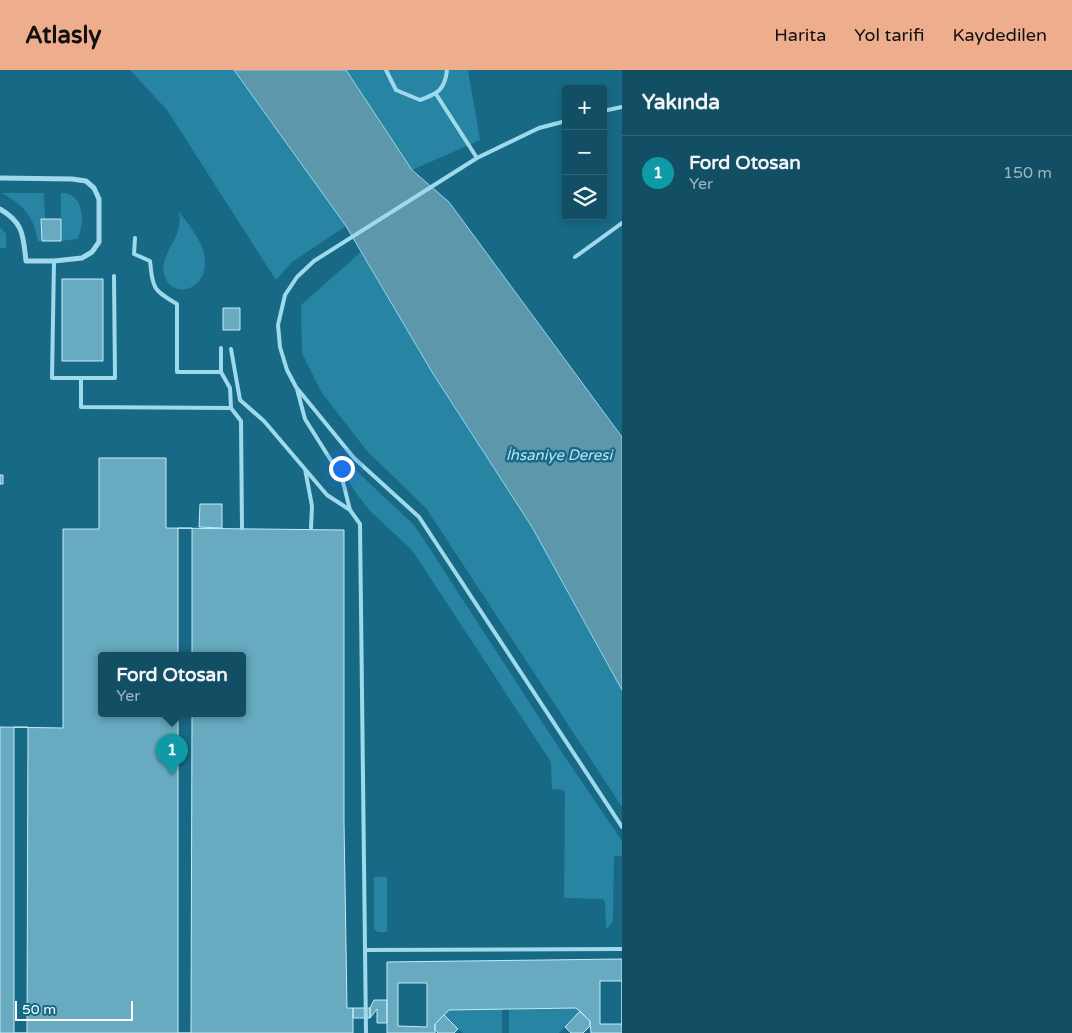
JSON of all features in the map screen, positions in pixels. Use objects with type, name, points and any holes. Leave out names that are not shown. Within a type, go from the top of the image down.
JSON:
[{"type":"street","points":[[0,178],[72,179],[86,181],[94,188],[99,199],[99,242],[92,252],[82,258],[26,261],[22,230],[12,216],[0,209]]},
{"type":"lane","points":[[386,70],[396,90],[420,100],[436,94],[442,87],[447,70]]},
{"type":"lane","points":[[436,94],[477,158]]},
{"type":"lane","points":[[616,107],[622,111]]},
{"type":"lane","points":[[607,110],[622,107]]},
{"type":"lane","points":[[562,122],[539,128],[477,158],[314,261],[297,277],[285,295],[278,325],[280,347],[287,370],[296,387],[354,458],[419,517],[622,827]]},
{"type":"lane","points":[[574,257],[622,223]]},
{"type":"lane","points":[[135,238],[134,254],[150,261],[152,281],[157,292],[177,304],[177,372],[221,372]]},
{"type":"lane","points":[[54,261],[52,378],[115,378],[114,276]]},
{"type":"lane","points":[[221,348],[221,372],[230,388],[231,408],[242,421],[242,528]]},
{"type":"lane","points":[[231,349],[240,400],[264,421],[328,495],[350,510],[360,524],[366,1033]]},
{"type":"lane","points":[[81,378],[81,407],[231,408]]},
{"type":"lane","points":[[296,387],[305,419],[342,478],[350,510]]},
{"type":"lane","points":[[305,468],[312,506],[311,528]]},
{"type":"lane","points":[[366,950],[622,949]]},
{"type":"shaded area","points":[[130,70],[234,70],[346,226],[292,262],[276,280],[167,110]]},
{"type":"shaded area","points":[[346,70],[468,70],[480,140],[412,170]]},
{"type":"shaded area","points":[[2,193],[44,193],[45,219],[41,219],[42,241],[38,241],[33,224],[22,207]]},
{"type":"shaded area","points":[[61,193],[69,194],[79,203],[82,225],[77,239],[61,241]]},
{"type":"shaded area","points":[[179,211],[200,242],[205,261],[204,273],[199,281],[192,287],[183,289],[175,288],[169,283],[163,269],[166,257],[178,231]]},
{"type":"shaded area","points":[[0,227],[6,234],[6,248],[0,248]]},
{"type":"shaded area","points":[[361,252],[432,372],[532,527],[622,690],[622,807],[426,508],[367,451],[322,393],[302,353],[301,305]]},
{"type":"shaded area","points":[[347,462],[414,525],[557,745],[622,841],[622,856],[614,856],[613,918],[612,923],[606,929],[605,902],[603,899],[564,898],[565,793],[563,790],[552,789],[551,762],[412,550],[370,511],[356,493],[347,478]]},
{"type":"shaded area","points":[[374,877],[387,877],[387,932],[378,932],[374,929]]},
{"type":"shaded area","points":[[576,1008],[580,1011],[559,1033],[509,1033],[509,1009]]},
{"type":"shaded area","points":[[502,1009],[502,1033],[463,1033],[444,1015],[449,1010]]},
{"type":"water","name":"İhsaniye Deresi","points":[[234,70],[346,70],[412,170],[449,202],[622,437],[622,690],[532,527],[432,372],[346,226]]},
{"type":"building","points":[[41,219],[61,219],[61,241],[42,241]]},
{"type":"building","points":[[62,279],[103,279],[103,361],[62,361]]},
{"type":"building","points":[[223,308],[240,308],[240,330],[223,330]]},
{"type":"building","points":[[99,458],[166,458],[166,528],[344,530],[344,823],[347,1008],[353,1008],[353,1033],[0,1033],[0,727],[63,728],[63,529],[99,529]]},
{"type":"building","points":[[0,475],[3,475],[3,484],[0,484]]},
{"type":"building","points":[[200,504],[222,504],[222,528],[199,527]]},
{"type":"building","points":[[178,528],[192,528],[192,652],[178,652]]},
{"type":"building","points":[[178,717],[192,717],[191,1033],[178,1033]]},
{"type":"building","points":[[14,727],[28,727],[27,1033],[14,1033]]},
{"type":"building","points":[[622,959],[622,1033],[591,1033],[590,1021],[576,1008],[449,1010],[435,1024],[435,1033],[387,1033],[387,962]]},
{"type":"building","points":[[600,981],[622,981],[622,1024],[600,1024]]},
{"type":"building","points":[[398,983],[427,983],[427,1027],[398,1026]]},
{"type":"building","points":[[374,1000],[387,1000],[387,1023],[377,1023],[377,1009],[370,1018],[370,1008]]},
{"type":"building","points":[[353,1008],[370,1008],[370,1018],[353,1018]]},
{"type":"building","points":[[580,1011],[590,1021],[590,1026],[583,1033],[571,1033],[565,1027]]},
{"type":"building","points":[[444,1015],[458,1029],[454,1033],[438,1033],[435,1030],[435,1024]]},
{"type":"place","name":"Ford Otosan","points":[[172,775]]}]
